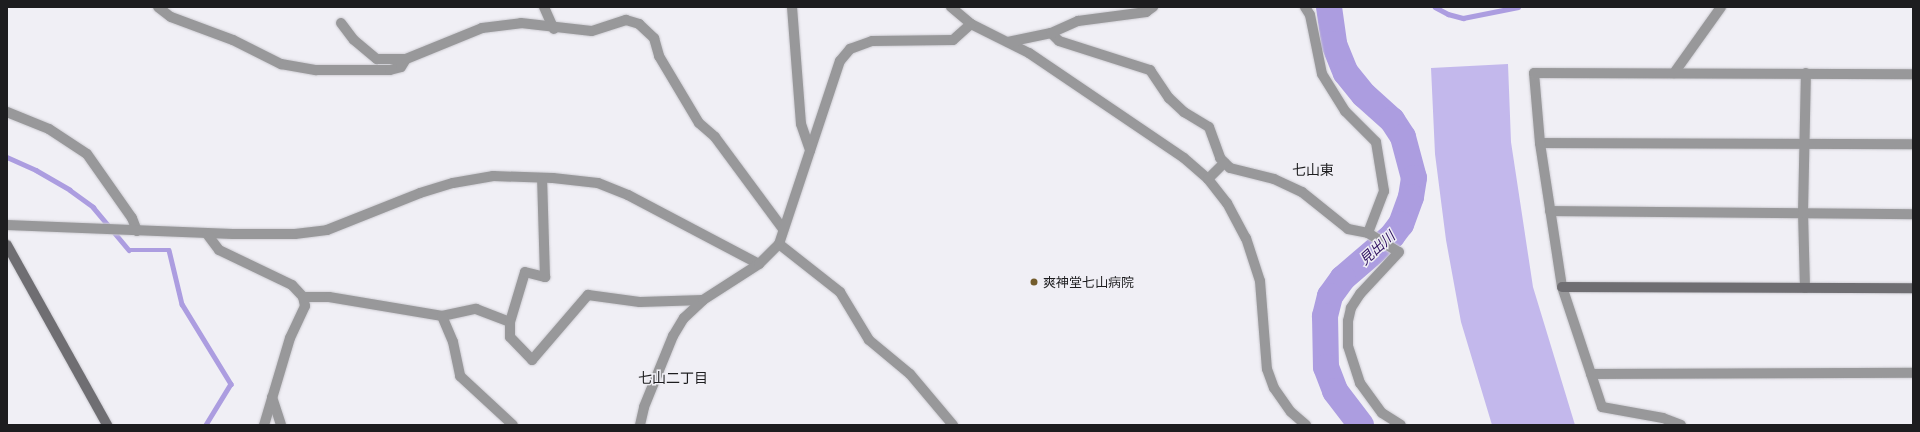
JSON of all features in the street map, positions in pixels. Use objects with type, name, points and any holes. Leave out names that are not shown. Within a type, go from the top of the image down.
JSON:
[{"type":"street","points":[[158,7],[171,17],[234,40],[281,64],[316,70],[390,70],[401,67],[406,59]]},
{"type":"street","points":[[544,7],[554,29]]},
{"type":"street","points":[[792,7],[801,124],[810,150]]},
{"type":"street","points":[[951,7],[971,24],[1029,53],[1177,154],[1208,179],[1227,203],[1246,238],[1260,281],[1267,369],[1274,388],[1291,412],[1306,425]]},
{"type":"street","points":[[1008,42],[1051,33],[1078,21],[1146,12],[1153,7]]},
{"type":"street","points":[[1305,7],[1310,15],[1322,74],[1345,110],[1376,142],[1384,191],[1368,233]]},
{"type":"street","points":[[1674,73],[1721,7]]},
{"type":"street","points":[[341,22],[354,40],[377,59],[406,59],[482,28],[521,23],[554,29],[592,31],[626,20],[639,24],[654,38],[659,56],[699,123],[715,137],[783,229]]},
{"type":"street","points":[[640,425],[644,407],[673,336],[684,318],[703,300],[759,264],[779,244],[840,62],[850,49],[872,41],[953,40],[971,24]]},
{"type":"street","points":[[1051,33],[1060,41],[1150,70],[1179,108],[1209,127],[1220,158],[1230,168],[1274,179],[1302,192],[1348,229],[1368,233],[1399,252],[1360,294],[1351,308],[1348,321],[1348,346],[1360,383],[1382,413],[1401,425]]},
{"type":"street","points":[[1805,288],[1803,213],[1806,73]]},
{"type":"street","points":[[1682,425],[1663,418],[1602,407],[1562,287],[1540,143],[1534,74],[1913,74]]},
{"type":"street","points":[[7,112],[49,129],[87,154],[132,218],[137,231]]},
{"type":"street","points":[[1540,143],[1913,144]]},
{"type":"street","points":[[1208,179],[1224,162]]},
{"type":"street","points":[[7,225],[207,234],[295,234],[327,230],[420,193],[453,183],[494,176],[542,178],[598,183],[628,195],[759,264]]},
{"type":"street","points":[[542,178],[545,277],[525,272],[510,322],[510,337],[532,360],[588,295],[640,302],[703,300]]},
{"type":"street","points":[[1550,211],[1913,214]]},
{"type":"street","points":[[207,234],[219,250],[292,285],[303,297],[305,306],[290,338],[264,425]]},
{"type":"street","points":[[779,244],[840,292],[869,340],[910,374],[953,425]]},
{"type":"street","points":[[7,245],[107,425]]},
{"type":"street","points":[[1562,287],[1913,288]]},
{"type":"street","points":[[303,297],[329,297],[442,316],[476,309],[510,322]]},
{"type":"street","points":[[442,316],[453,342],[460,376],[513,425]]},
{"type":"street","points":[[1591,374],[1913,373]]},
{"type":"street","points":[[272,397],[281,425]]},
{"type":"shaded area","points":[[1508,64],[1511,142],[1533,287],[1575,425],[1492,425],[1461,322],[1446,240],[1435,154],[1431,68]]},
{"type":"waterway","name":"見出川","points":[[1329,7],[1334,44],[1346,73],[1364,95],[1392,120],[1403,137],[1414,178],[1411,197],[1401,224],[1392,236],[1343,278],[1330,296],[1325,316],[1326,367],[1335,391],[1361,425]]},
{"type":"waterway","points":[[1435,7],[1448,14],[1463,18],[1518,7]]},
{"type":"waterway","points":[[7,157],[36,170],[70,190],[93,207],[129,250],[169,250],[182,304],[231,384],[206,425]]},
{"type":"place","name":"爽神堂七山病院","points":[[1034,282]]},
{"type":"district","name":"七山東","points":[[1313,170]]},
{"type":"district","name":"七山二丁目","points":[[673,378]]}]
